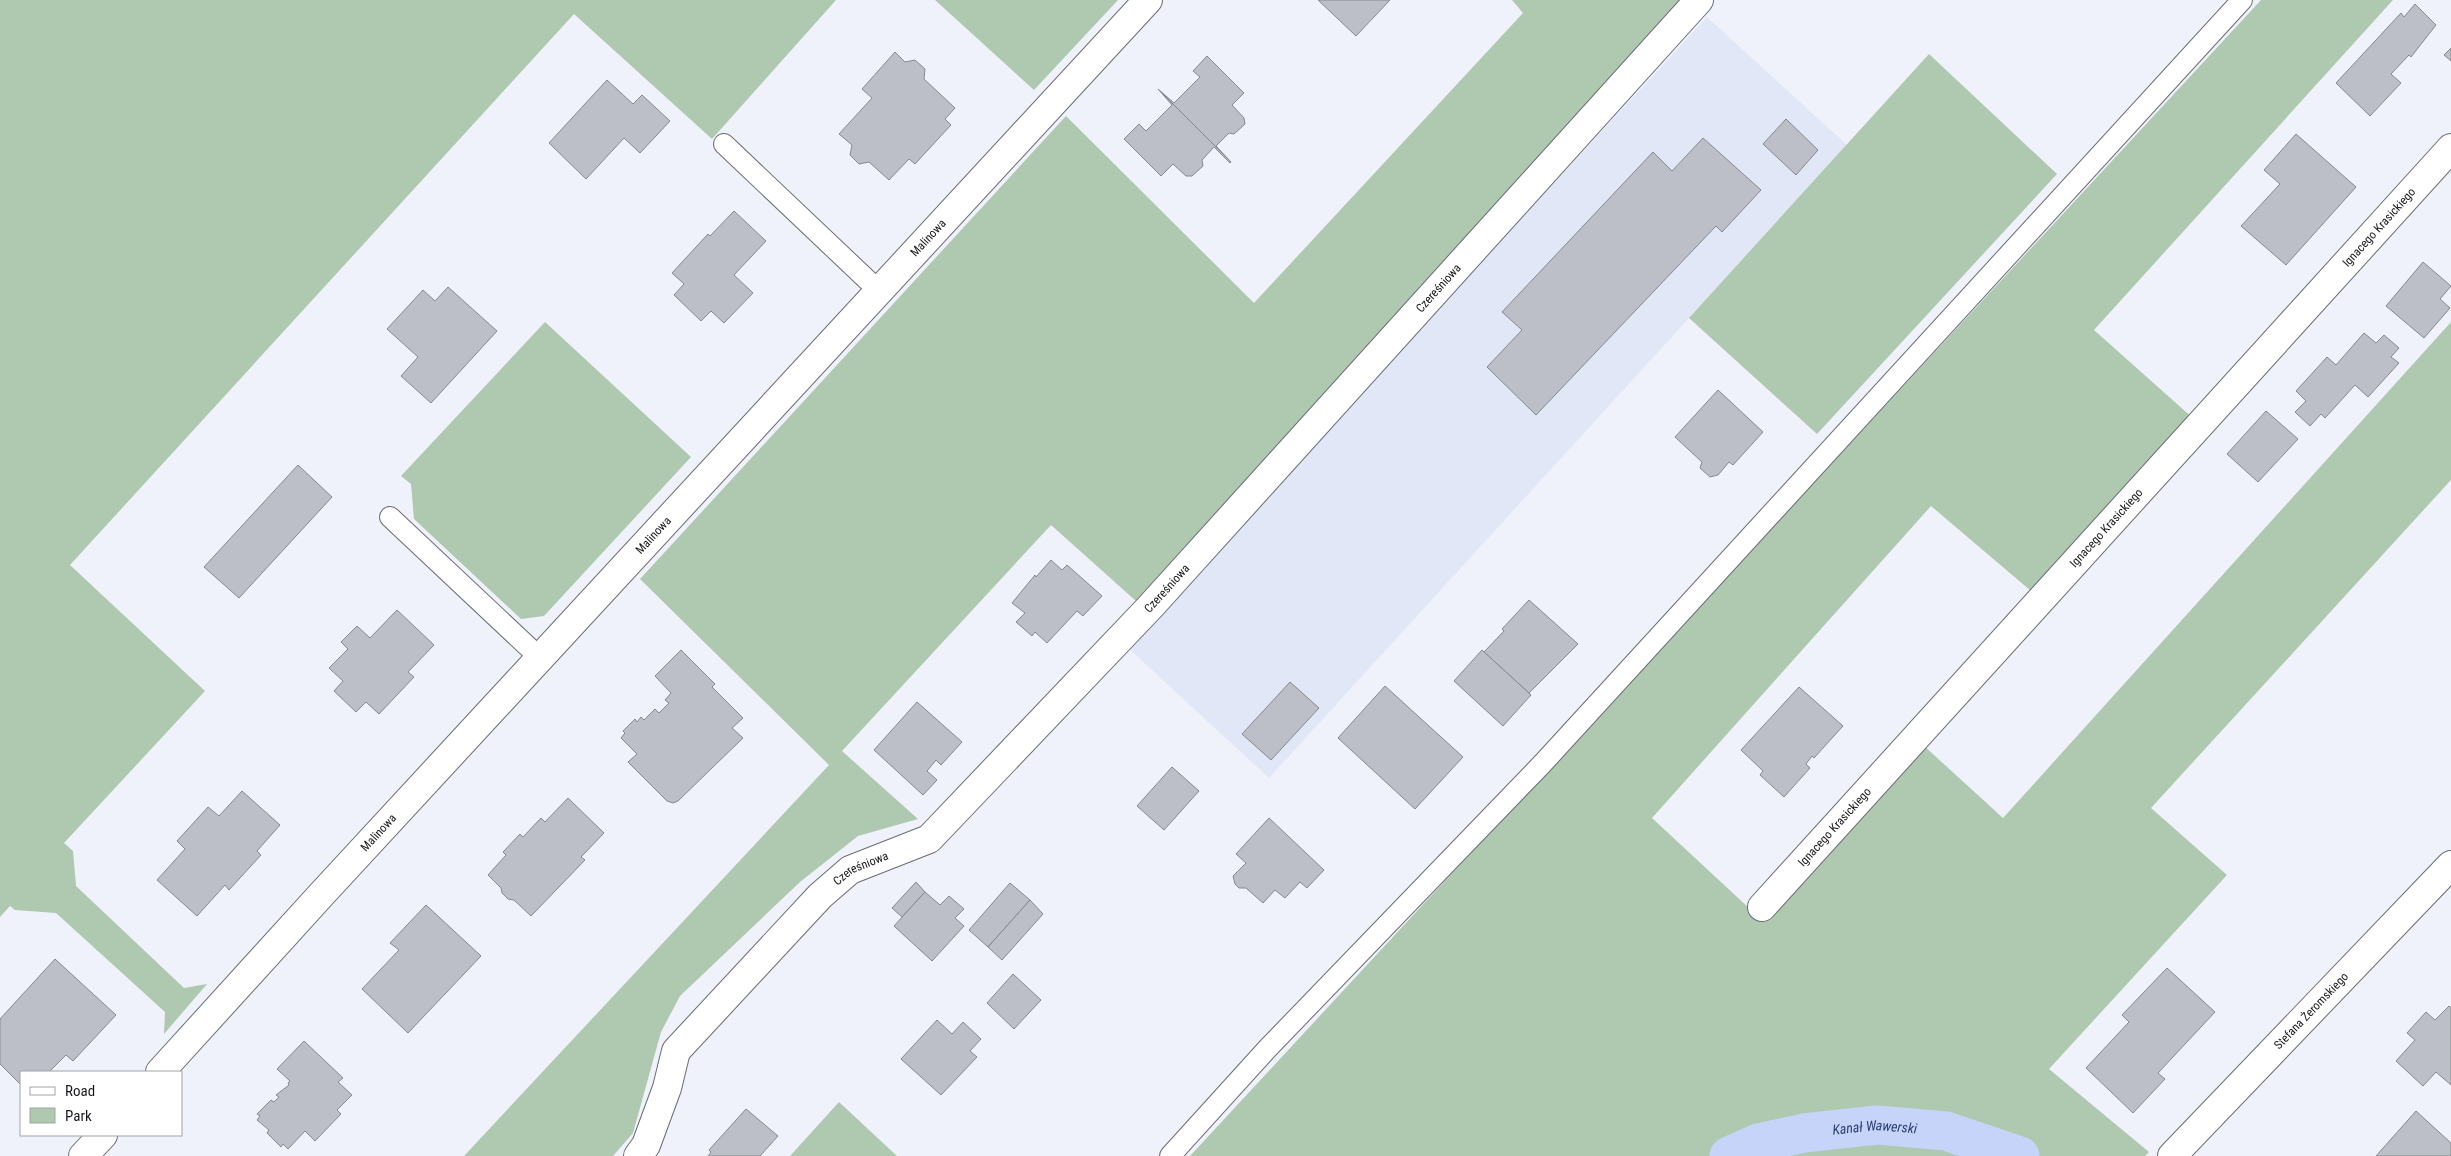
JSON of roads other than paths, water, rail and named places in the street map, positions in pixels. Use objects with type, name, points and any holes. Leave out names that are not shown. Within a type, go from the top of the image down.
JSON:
[{"type":"street","name":"Malinowa","points":[[161,1071],[1148,0]]},
{"type":"street","name":"Czereśniowa","points":[[638,1156],[646,1145],[667,1088],[676,1051],[820,896],[850,870],[929,839],[1151,606],[1699,0]]},
{"type":"street","name":"Ignacego Krasickiego","points":[[1762,907],[2451,148]]},
{"type":"street","name":"Stefana Żeromskiego","points":[[2172,1156],[2451,865]]},
{"type":"street","points":[[84,1156],[102,1136]]},
{"type":"lane","points":[[1170,1156],[1268,1048],[1543,763],[2242,0]]},
{"type":"lane","points":[[724,144],[879,291]]},
{"type":"lane","points":[[390,517],[540,658]]},
{"type":"waterway","name":"Kanał Wawerski","points":[[1729,1156],[1758,1143],[1804,1133],[1877,1125],[1946,1131],[2020,1156]]}]
